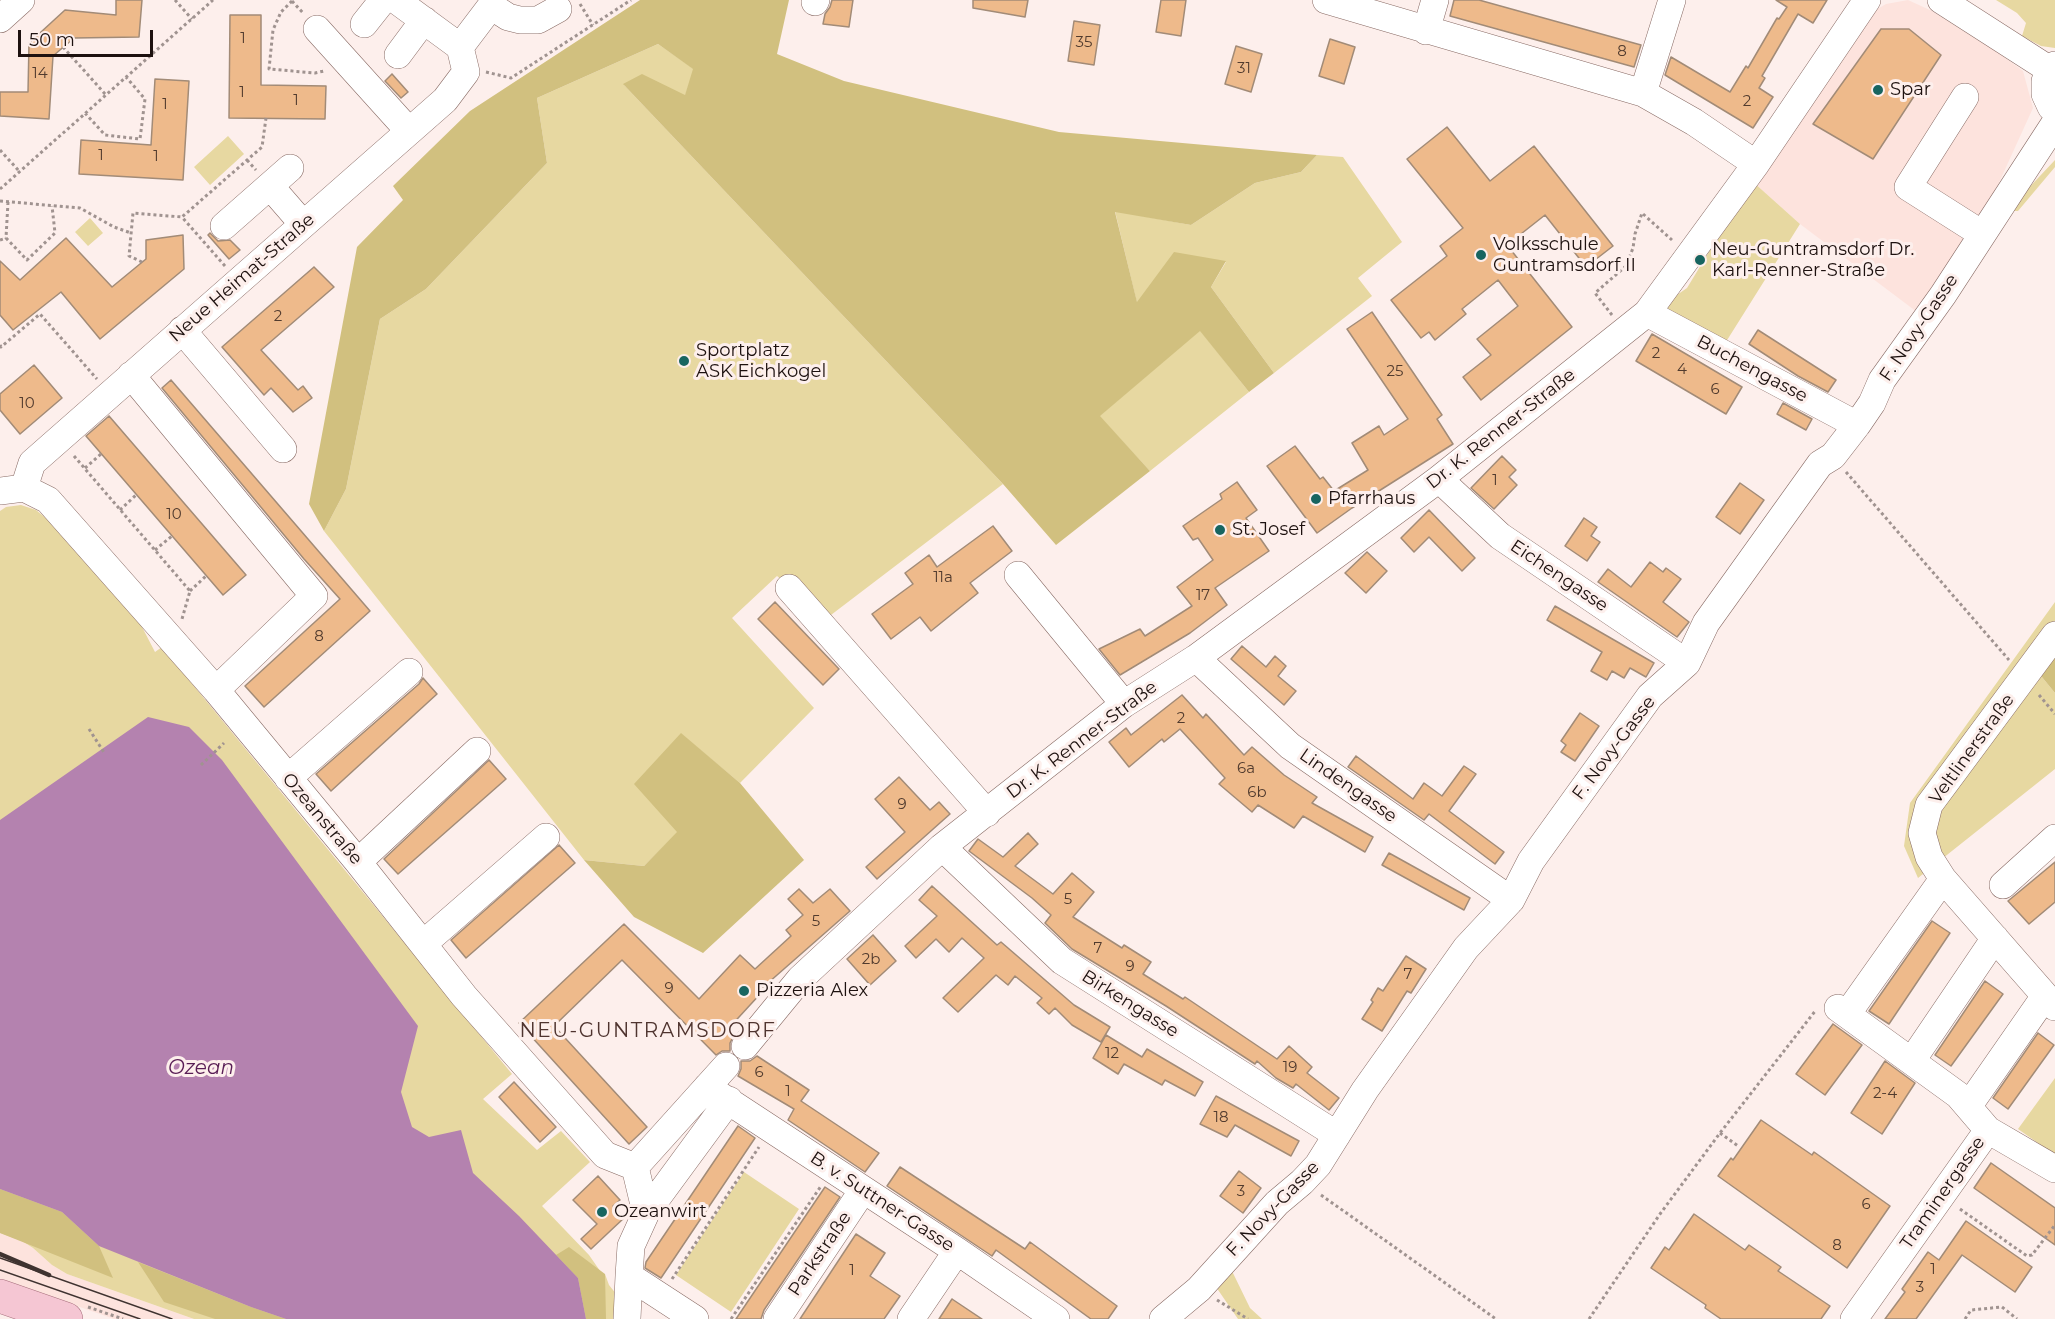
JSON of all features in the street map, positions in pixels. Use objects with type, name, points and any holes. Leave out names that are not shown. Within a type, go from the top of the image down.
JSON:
[{"type":"main road","points":[[0,1296],[66,1319]]},
{"type":"street","points":[[0,19],[21,0]]},
{"type":"street","points":[[364,24],[383,0]]},
{"type":"street","points":[[396,0],[424,20],[463,59]]},
{"type":"street","points":[[1326,0],[1643,93],[1694,122],[1756,164]]},
{"type":"street","points":[[1426,31],[1435,0]]},
{"type":"street","points":[[1643,93],[1672,0]]},
{"type":"street","name":"Dr. K. Renner-Straße","points":[[745,1046],[800,979],[942,847],[1124,704],[1196,658],[1438,479],[1647,314],[1756,164],[1867,0]]},
{"type":"street","points":[[1941,0],[2052,67],[2045,81],[2045,94],[2050,106],[2055,110]]},
{"type":"street","points":[[487,3],[508,16],[520,20],[538,20],[568,5]]},
{"type":"street","name":"Neue Heimat-Straße","points":[[6,490],[32,463],[110,393],[445,100],[487,3]]},
{"type":"street","points":[[398,55],[424,20]]},
{"type":"street","points":[[317,29],[409,131]]},
{"type":"street","points":[[1965,97],[1908,188],[1982,234]]},
{"type":"street","name":"F. Novy-Gasse","points":[[1163,1319],[1199,1289],[1277,1203],[1318,1165],[1365,1090],[1466,948],[1511,900],[1531,861],[1650,696],[1687,663],[1713,613],[1820,464],[1833,456],[1857,425],[1872,403],[1882,380],[1942,295],[2055,123]]},
{"type":"street","points":[[224,226],[290,168]]},
{"type":"street","points":[[270,186],[303,224]]},
{"type":"street","name":"Buchengasse","points":[[1647,314],[1857,425]]},
{"type":"street","points":[[182,330],[283,449]]},
{"type":"street","points":[[131,375],[314,596],[216,690]]},
{"type":"street","name":"Eichengasse","points":[[1438,479],[1500,536],[1687,663]]},
{"type":"street","name":"Ozeanstraße","points":[[6,490],[48,500],[216,690],[358,862],[464,996],[605,1155],[635,1167]]},
{"type":"street","points":[[1018,575],[1124,704]]},
{"type":"street","points":[[789,588],[987,813]]},
{"type":"street","name":"Veltlinerstraße","points":[[2050,1001],[1943,879],[1929,857],[1922,833],[1929,805],[2055,635]]},
{"type":"street","name":"Lindengasse","points":[[1196,658],[1290,746],[1511,900]]},
{"type":"street","points":[[288,778],[409,672]]},
{"type":"street","points":[[358,862],[477,751]]},
{"type":"street","points":[[423,944],[546,837]]},
{"type":"street","points":[[2003,885],[2055,838]]},
{"type":"street","name":"Birkengasse","points":[[942,847],[1062,961],[1337,1135]]},
{"type":"street","points":[[1943,879],[1836,1008],[1958,1095],[1988,1130]]},
{"type":"street","points":[[1915,1056],[1995,938]]},
{"type":"street","points":[[1974,1098],[2050,1001]]},
{"type":"street","points":[[627,1319],[631,1246],[646,1213],[718,1093],[726,1066]]},
{"type":"street","points":[[646,1213],[635,1167],[718,1093]]},
{"type":"street","name":"B. v. Suttner-Gasse","points":[[718,1093],[957,1251],[1046,1316]]},
{"type":"street","name":"Traminergasse","points":[[1854,1319],[1988,1130],[2055,1169]]},
{"type":"street","name":"Parkstraße","points":[[777,1319],[863,1190]]},
{"type":"street","points":[[911,1319],[957,1251]]},
{"type":"street","points":[[629,1276],[695,1319]]},
{"type":"path","points":[[175,0],[192,19]]},
{"type":"path","points":[[0,189],[213,0]]},
{"type":"path","points":[[463,59],[511,78],[631,0]]},
{"type":"path","points":[[292,1],[281,12],[273,30],[269,69],[315,73],[329,70],[344,59]]},
{"type":"path","points":[[568,5],[593,25]]},
{"type":"path","points":[[63,47],[105,95]]},
{"type":"path","points":[[85,113],[105,135],[140,139],[145,99],[126,77]]},
{"type":"path","points":[[0,150],[19,171]]},
{"type":"path","points":[[0,201],[80,208],[114,227],[131,233]]},
{"type":"path","points":[[8,202],[6,238],[27,260],[55,233],[52,206]]},
{"type":"path","points":[[142,262],[129,256],[133,213],[182,218]]},
{"type":"path","points":[[1625,331],[1595,293],[1626,266],[1642,213],[1690,255]]},
{"type":"path","points":[[0,240],[6,238]]},
{"type":"path","points":[[0,345],[1,347],[40,314],[110,393]]},
{"type":"path","points":[[59,439],[190,591]]},
{"type":"path","points":[[84,468],[101,454]]},
{"type":"path","points":[[1833,456],[2024,678]]},
{"type":"path","points":[[120,510],[136,495]]},
{"type":"path","points":[[155,550],[172,536]]},
{"type":"path","points":[[181,620],[190,591],[206,576]]},
{"type":"path","points":[[89,729],[105,754]]},
{"type":"path","points":[[201,765],[224,743]]},
{"type":"path","points":[[1589,1319],[1660,1214],[1720,1133],[1836,1008]]},
{"type":"path","points":[[661,1296],[772,1128]]},
{"type":"path","points":[[1720,1133],[1738,1146]]},
{"type":"path","points":[[731,1319],[832,1169]]},
{"type":"path","points":[[1302,1182],[1496,1319]]},
{"type":"path","points":[[1941,1196],[2027,1256],[2032,1255],[2055,1225]]},
{"type":"path","points":[[1225,1305],[1248,1319]]},
{"type":"path","points":[[1965,1319],[1971,1310],[2002,1307],[2017,1319]]},
{"type":"shaded area","points":[[640,0],[789,0],[777,54],[844,81],[1059,132],[1317,155],[1301,172],[1255,183],[1191,225],[1115,212],[1137,302],[1174,252],[1226,261],[1211,287],[1274,373],[1249,392],[1200,331],[1100,416],[1150,471],[1056,545],[1003,484],[623,84],[642,74],[685,95],[693,69],[658,44],[537,98],[547,163],[426,289],[380,319],[346,489],[324,531],[309,504],[357,247],[403,200],[393,186],[470,111]]},
{"type":"shaded area","points":[[1908,0],[1932,11],[2023,71],[2033,108],[1997,187],[1917,312],[1800,224],[1752,181],[1869,14],[1886,4]]},
{"type":"shaded area","points":[[1996,0],[2055,0],[2055,48],[2041,46],[2022,36],[2026,23],[2017,13]]},
{"type":"shaded area","points":[[658,44],[694,69],[685,96],[642,75],[624,85],[1003,484],[827,618],[777,576],[732,618],[814,708],[740,783],[681,734],[678,832],[644,866],[584,860],[324,531],[346,489],[380,319],[426,289],[547,163],[537,98]]},
{"type":"shaded area","points":[[228,136],[244,154],[210,185],[194,167]]},
{"type":"shaded area","points":[[1317,155],[1343,157],[1402,242],[1358,278],[1372,296],[1274,373],[1211,287],[1226,262],[1137,303],[1115,211],[1191,225],[1255,183],[1301,172]]},
{"type":"shaded area","points":[[2055,160],[2055,167],[2018,211],[2007,211]]},
{"type":"shaded area","points":[[1752,181],[1800,224],[1724,345],[1669,314],[1666,307],[1674,297],[1687,288]]},
{"type":"shaded area","points":[[90,218],[103,233],[88,246],[75,232]]},
{"type":"shaded area","points":[[1200,330],[1249,392],[1150,471],[1099,416]]},
{"type":"shaded area","name":"Ozean","points":[[21,505],[36,510],[47,519],[141,625],[155,652],[162,647],[512,1074],[483,1099],[537,1150],[561,1131],[590,1162],[542,1206],[589,1255],[605,1278],[605,1274],[609,1285],[621,1300],[620,1319],[194,1319],[67,1274],[22,1241],[0,1233],[0,511],[6,507]]},
{"type":"shaded area","points":[[2055,602],[2055,653],[2037,671],[2055,693],[2055,769],[1918,878],[1904,846],[1910,803]]},
{"type":"shaded area","points":[[2055,653],[2055,693],[2037,671]]},
{"type":"shaded area","points":[[681,733],[740,783],[804,860],[703,953],[634,917],[584,860],[644,866],[677,832],[634,784]]},
{"type":"shaded area","points":[[2055,1078],[2055,1155],[2018,1129]]},
{"type":"shaded area","points":[[744,1172],[799,1209],[731,1312],[676,1275]]},
{"type":"shaded area","points":[[0,1189],[62,1212],[99,1246],[113,1278],[0,1233]]},
{"type":"shaded area","points":[[0,1233],[22,1241],[67,1274],[194,1319],[114,1319],[0,1279]]},
{"type":"shaded area","points":[[569,1247],[605,1274],[606,1319],[586,1319],[578,1278],[556,1255]]},
{"type":"shaded area","points":[[138,1262],[286,1319],[215,1319],[164,1302]]},
{"type":"shaded area","points":[[1231,1269],[1250,1308],[1262,1319],[1238,1319],[1214,1284]]},
{"type":"water","name":"Ozean","points":[[148,717],[189,727],[222,760],[418,1026],[401,1092],[412,1127],[429,1137],[461,1130],[473,1173],[519,1216],[578,1278],[586,1319],[286,1319],[99,1246],[62,1212],[0,1189],[0,820]]},
{"type":"building","points":[[116,0],[142,0],[139,37],[74,38],[53,56],[49,119],[0,116],[0,92],[28,92],[29,43],[65,10],[116,15]]},
{"type":"building","points":[[832,0],[853,0],[849,27],[823,24]]},
{"type":"building","points":[[973,0],[1028,0],[1025,17],[973,8]]},
{"type":"building","points":[[1161,0],[1186,0],[1181,36],[1156,32]]},
{"type":"building","points":[[1454,0],[1479,0],[1641,45],[1634,67],[1450,16]]},
{"type":"building","points":[[1776,0],[1827,0],[1813,23],[1798,14],[1762,76],[1765,78],[1759,88],[1773,97],[1753,128],[1665,75],[1671,57],[1730,92],[1746,66],[1748,68],[1777,18],[1779,19],[1787,7]]},
{"type":"building","points":[[230,15],[261,15],[261,85],[326,86],[325,119],[229,118]]},
{"type":"building","points":[[1074,21],[1100,25],[1094,65],[1068,61]]},
{"type":"building","name":"Spar","points":[[1881,29],[1909,29],[1941,55],[1873,159],[1813,124]]},
{"type":"building","points":[[1330,39],[1355,47],[1344,84],[1319,76]]},
{"type":"building","points":[[1236,46],[1262,54],[1251,92],[1225,84]]},
{"type":"building","points":[[392,74],[408,92],[401,98],[385,81]]},
{"type":"building","points":[[155,79],[189,81],[183,180],[79,174],[81,140],[151,145]]},
{"type":"building","name":"Volksschule Guntramsdorf II","points":[[1447,127],[1490,181],[1534,146],[1613,246],[1586,267],[1545,215],[1507,245],[1572,327],[1481,400],[1463,377],[1491,355],[1477,339],[1518,306],[1498,280],[1462,309],[1466,314],[1435,340],[1429,332],[1421,338],[1391,300],[1447,256],[1440,246],[1463,228],[1407,159]]},
{"type":"building","points":[[210,233],[218,241],[230,240],[240,250],[229,259],[208,235]]},
{"type":"building","points":[[183,235],[184,269],[100,339],[61,292],[13,330],[0,315],[0,261],[20,280],[66,238],[112,287],[146,259],[146,240]]},
{"type":"building","points":[[314,267],[334,287],[261,350],[298,390],[303,386],[312,398],[293,412],[271,388],[264,395],[222,347]]},
{"type":"building","points":[[1372,312],[1442,415],[1437,419],[1453,444],[1317,533],[1267,466],[1295,446],[1320,479],[1323,477],[1334,491],[1368,470],[1352,443],[1379,426],[1384,435],[1408,419],[1347,329]]},
{"type":"building","points":[[1758,330],[1836,380],[1828,392],[1798,376],[1749,344]]},
{"type":"building","points":[[1652,334],[1742,387],[1726,414],[1636,361]]},
{"type":"building","points":[[34,365],[62,398],[20,434],[0,410],[0,394]]},
{"type":"building","points":[[171,380],[370,611],[264,707],[245,686],[340,599],[162,388]]},
{"type":"building","points":[[1783,403],[1812,419],[1806,430],[1777,414]]},
{"type":"building","points":[[109,416],[246,575],[223,595],[86,436]]},
{"type":"building","points":[[1502,456],[1516,470],[1509,477],[1517,485],[1494,509],[1471,488]]},
{"type":"building","points":[[1237,482],[1257,510],[1246,518],[1269,551],[1215,588],[1227,605],[1190,633],[1120,675],[1099,649],[1140,629],[1145,636],[1192,606],[1177,587],[1213,560],[1198,538],[1193,540],[1183,526],[1222,499],[1220,494]]},
{"type":"building","points":[[1740,483],[1764,500],[1740,534],[1716,517]]},
{"type":"building","points":[[1429,510],[1475,558],[1462,571],[1429,537],[1414,552],[1401,538]]},
{"type":"building","points":[[1584,518],[1597,527],[1591,536],[1600,542],[1587,561],[1565,546]]},
{"type":"building","points":[[993,526],[1012,551],[970,583],[978,593],[931,631],[920,617],[891,639],[872,614],[913,584],[905,573],[929,555],[937,567]]},
{"type":"building","points":[[1367,552],[1387,571],[1366,593],[1345,573]]},
{"type":"building","points":[[1650,562],[1663,572],[1666,568],[1681,579],[1663,602],[1689,622],[1677,637],[1598,582],[1608,569],[1631,587]]},
{"type":"building","points":[[775,602],[839,669],[823,685],[758,619]]},
{"type":"building","points":[[1555,606],[1654,663],[1646,677],[1630,668],[1624,678],[1612,671],[1607,680],[1591,671],[1602,652],[1547,620]]},
{"type":"building","points":[[1242,646],[1266,667],[1275,656],[1286,666],[1278,676],[1296,691],[1284,705],[1231,659]]},
{"type":"building","points":[[423,678],[437,694],[331,791],[316,774]]},
{"type":"building","points":[[1182,695],[1203,718],[1206,714],[1244,755],[1252,747],[1284,775],[1317,797],[1312,803],[1373,837],[1365,852],[1303,816],[1294,828],[1258,805],[1252,812],[1219,784],[1225,778],[1180,729],[1164,742],[1162,739],[1129,767],[1109,742],[1126,728],[1131,735]]},
{"type":"building","points":[[1580,713],[1599,726],[1575,761],[1561,752],[1566,745],[1561,741]]},
{"type":"building","points":[[1356,756],[1413,799],[1424,783],[1442,796],[1464,766],[1476,774],[1449,811],[1504,852],[1495,864],[1429,814],[1424,820],[1348,767]]},
{"type":"building","points":[[489,760],[506,779],[398,874],[384,859]]},
{"type":"building","points":[[899,777],[930,810],[939,802],[950,814],[877,879],[866,867],[905,832],[875,799]]},
{"type":"building","points":[[1028,833],[1038,844],[1015,866],[1053,894],[1072,873],[1094,892],[1073,917],[1122,948],[1124,945],[1151,962],[1143,974],[1183,999],[1185,997],[1277,1059],[1289,1046],[1312,1067],[1307,1073],[1339,1098],[1329,1110],[1296,1084],[1293,1088],[1276,1078],[1257,1061],[1255,1064],[1072,949],[1045,923],[1051,915],[969,851],[978,839],[1003,857]]},
{"type":"building","points":[[559,845],[575,863],[466,958],[451,940]]},
{"type":"building","points":[[1389,853],[1470,898],[1464,910],[1382,865]]},
{"type":"building","points":[[2055,862],[2055,902],[2029,924],[2008,901]]},
{"type":"building","points":[[932,886],[997,945],[1001,942],[1074,1005],[1110,1027],[1101,1042],[1072,1025],[1055,1008],[1049,1014],[1037,1003],[1042,998],[1015,976],[1008,985],[996,975],[958,1012],[943,998],[984,958],[962,938],[949,952],[936,939],[916,958],[905,946],[937,916],[919,900]]},
{"type":"building","points":[[799,889],[813,903],[830,889],[850,911],[760,990],[762,992],[728,1029],[734,1035],[730,1043],[730,1051],[722,1051],[716,1055],[622,960],[554,1026],[647,1127],[629,1144],[519,1023],[624,924],[699,999],[740,955],[755,969],[791,936],[786,930],[803,915],[788,899]]},
{"type":"building","points":[[1932,921],[1950,933],[1889,1024],[1869,1011]]},
{"type":"building","points":[[873,935],[896,961],[870,985],[847,959]]},
{"type":"building","points":[[1406,956],[1426,969],[1411,993],[1407,991],[1382,1031],[1362,1019],[1373,1002],[1371,1000],[1378,988],[1383,991]]},
{"type":"building","points":[[1985,981],[2003,994],[1951,1066],[1935,1055]]},
{"type":"building","points":[[1833,1024],[1862,1045],[1825,1095],[1796,1074]]},
{"type":"building","points":[[2038,1033],[2054,1045],[2008,1109],[1993,1098]]},
{"type":"building","points":[[1106,1035],[1142,1057],[1147,1049],[1203,1082],[1195,1096],[1165,1080],[1162,1085],[1124,1064],[1118,1074],[1093,1058]]},
{"type":"building","points":[[757,1056],[809,1090],[801,1101],[879,1153],[865,1172],[788,1120],[794,1109],[738,1076],[741,1061],[750,1061]]},
{"type":"building","points":[[1885,1061],[1915,1083],[1882,1134],[1851,1113]]},
{"type":"building","points":[[514,1082],[556,1127],[540,1142],[499,1097]]},
{"type":"building","points":[[1216,1096],[1299,1141],[1291,1156],[1235,1125],[1227,1137],[1200,1124]]},
{"type":"building","points":[[1761,1120],[1812,1155],[1814,1152],[1890,1206],[1847,1268],[1718,1176],[1731,1158],[1733,1160]]},
{"type":"building","points":[[738,1126],[755,1138],[661,1278],[645,1268],[646,1262]]},
{"type":"building","points":[[1991,1163],[2055,1208],[2055,1245],[1974,1188]]},
{"type":"building","points":[[900,1167],[1025,1249],[1030,1242],[1117,1306],[1108,1319],[1091,1319],[996,1250],[992,1256],[887,1186]]},
{"type":"building","points":[[1239,1171],[1261,1188],[1243,1213],[1220,1196]]},
{"type":"building","name":"Ozeanwirt","points":[[598,1176],[620,1200],[613,1206],[624,1218],[591,1249],[581,1239],[597,1224],[573,1200]]},
{"type":"building","points":[[825,1187],[840,1197],[764,1310],[761,1319],[736,1319]]},
{"type":"building","points":[[1694,1214],[1745,1250],[1749,1245],[1781,1267],[1778,1271],[1830,1306],[1821,1319],[1721,1319],[1705,1308],[1706,1305],[1651,1268],[1665,1247],[1669,1250]]},
{"type":"building","points":[[1966,1221],[2032,1267],[2015,1292],[1962,1255],[1916,1319],[1885,1319],[1905,1292],[1902,1289],[1928,1252],[1939,1260]]},
{"type":"building","points":[[856,1234],[885,1253],[870,1276],[900,1296],[884,1319],[800,1319]]},
{"type":"building","points":[[952,1299],[982,1319],[939,1319]]},
{"type":"tram line","points":[[0,1258],[172,1319]]},
{"type":"tram line","points":[[0,1270],[140,1319]]},
{"type":"railway","points":[[0,1254],[49,1275]]},
{"type":"place","name":"Spar","points":[[1878,90]]},
{"type":"place","name":"Volksschule Guntramsdorf II","points":[[1481,255]]},
{"type":"place","name":"Neu-Guntramsdorf Dr. Karl-Renner-Straße","points":[[1700,260]]},
{"type":"place","name":"Sportplatz ASK Eichkogel","points":[[684,361]]},
{"type":"place","name":"Pfarrhaus","points":[[1316,499]]},
{"type":"place","name":"St. Josef","points":[[1220,530]]},
{"type":"place","name":"Pizzeria Alex","points":[[744,991]]},
{"type":"place","name":"Ozeanwirt","points":[[602,1212]]},
{"type":"district","name":"NEU-GUNTRAMSDORF","points":[[648,1031]]}]
